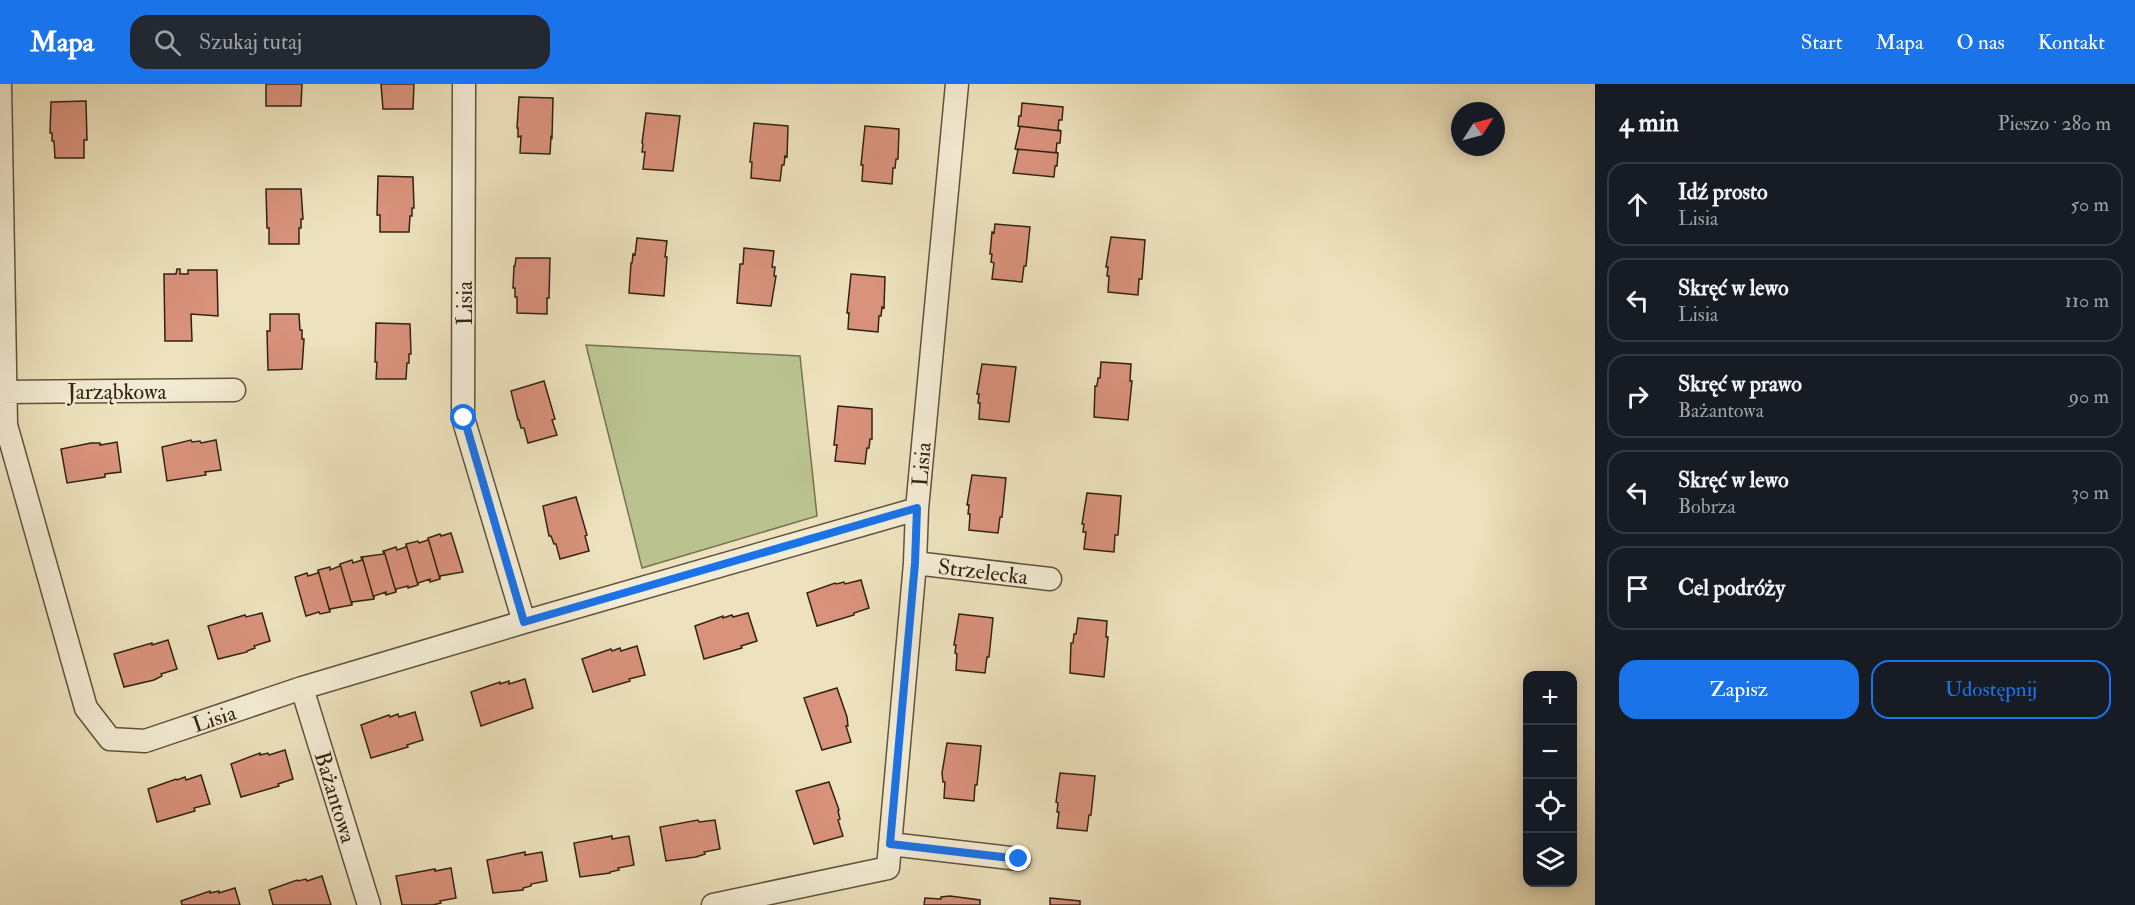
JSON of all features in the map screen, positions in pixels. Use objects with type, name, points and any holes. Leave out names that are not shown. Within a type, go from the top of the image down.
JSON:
[{"type":"street","name":"Lisia","points":[[464,84],[464,418],[524,622]]},
{"type":"street","name":"Lisia","points":[[3,392],[6,425],[86,708],[110,739],[145,741],[302,688],[917,508],[957,84]]},
{"type":"street","points":[[0,87],[3,392]]},
{"type":"street","name":"Jarząbkowa","points":[[3,392],[234,390]]},
{"type":"street","points":[[712,905],[888,868],[915,563],[917,508]]},
{"type":"street","name":"Strzelecka","points":[[915,563],[1050,579]]},
{"type":"street","name":"Bażantowa","points":[[302,688],[369,905]]},
{"type":"street","points":[[890,844],[1019,859]]},
{"type":"green space","points":[[586,345],[800,356],[817,516],[642,568]]},
{"type":"building","points":[[266,84],[302,84],[301,106],[266,106]]},
{"type":"building","points":[[381,84],[414,84],[413,109],[383,109]]},
{"type":"building","points":[[519,97],[553,98],[550,154],[520,153],[521,136],[518,137],[517,128]]},
{"type":"building","points":[[86,101],[87,140],[84,140],[84,158],[55,158],[54,141],[50,133],[51,102]]},
{"type":"building","points":[[1022,103],[1063,107],[1062,120],[1059,120],[1058,129],[1061,131],[1018,126]]},
{"type":"building","points":[[646,113],[680,116],[673,171],[643,169],[645,152],[642,152],[642,143]]},
{"type":"building","points":[[754,123],[788,126],[787,157],[785,156],[784,165],[782,165],[780,181],[751,178],[752,162],[750,162]]},
{"type":"building","points":[[865,126],[899,129],[898,159],[893,168],[892,184],[862,181],[863,165],[861,165]]},
{"type":"building","points":[[1018,126],[1061,131],[1060,143],[1057,143],[1056,152],[1058,153],[1015,149],[1020,127]]},
{"type":"building","points":[[1015,149],[1058,153],[1054,177],[1013,173],[1018,150]]},
{"type":"building","points":[[378,176],[413,177],[414,208],[410,216],[409,232],[380,232],[380,215],[377,215]]},
{"type":"building","points":[[266,189],[301,189],[303,219],[301,219],[301,228],[299,228],[299,244],[269,244]]},
{"type":"building","points":[[995,224],[1030,227],[1022,282],[992,279],[994,263],[991,262],[992,254],[990,254]]},
{"type":"building","points":[[1111,237],[1145,240],[1142,279],[1139,279],[1138,295],[1108,292],[1109,276],[1107,276],[1108,267],[1106,267]]},
{"type":"building","points":[[637,238],[667,241],[664,296],[629,293],[631,263],[633,254],[635,255]]},
{"type":"building","points":[[744,248],[774,251],[772,267],[775,267],[774,276],[776,276],[771,306],[737,303],[740,264],[743,264]]},
{"type":"building","points":[[516,258],[550,258],[547,314],[517,313],[517,297],[515,297],[515,288],[513,288]]},
{"type":"building","points":[[177,269],[180,269],[180,274],[188,274],[188,270],[217,270],[218,316],[191,314],[192,341],[165,341],[164,274],[176,274]]},
{"type":"building","points":[[851,274],[885,277],[884,308],[882,307],[881,316],[879,316],[878,332],[848,329],[849,313],[847,313]]},
{"type":"building","points":[[270,314],[299,314],[300,330],[302,330],[302,339],[304,339],[302,369],[268,370],[267,331],[270,331]]},
{"type":"building","points":[[376,323],[410,324],[411,354],[409,354],[409,363],[407,363],[406,379],[376,379]]},
{"type":"building","points":[[1101,362],[1131,364],[1130,381],[1132,381],[1128,420],[1094,417],[1095,386],[1100,378]]},
{"type":"building","points":[[982,364],[1016,367],[1009,422],[979,419],[980,403],[978,403],[979,394],[977,394]]},
{"type":"building","points":[[544,381],[555,419],[552,420],[557,435],[528,443],[524,428],[521,428],[518,420],[511,391]]},
{"type":"building","points":[[838,406],[872,409],[872,439],[867,448],[865,464],[835,461],[837,445],[834,445]]},
{"type":"building","points":[[191,440],[201,443],[216,440],[221,470],[205,472],[206,475],[167,481],[162,447]]},
{"type":"building","points":[[117,442],[121,472],[67,483],[61,449],[91,443],[100,443],[100,445]]},
{"type":"building","points":[[972,475],[1006,478],[998,533],[969,530],[970,514],[968,514],[969,505],[967,505]]},
{"type":"building","points":[[1087,493],[1121,496],[1118,535],[1115,535],[1114,552],[1084,549],[1086,532],[1083,532],[1084,524],[1082,524]]},
{"type":"building","points":[[576,497],[587,535],[585,536],[589,551],[560,559],[556,544],[549,536],[543,506]]},
{"type":"building","points":[[451,533],[463,572],[440,576],[440,579],[428,538]]},
{"type":"building","points":[[428,538],[440,579],[430,582],[430,579],[418,585],[406,544],[418,541],[419,543]]},
{"type":"building","points":[[406,544],[418,585],[396,589],[396,592],[384,551],[396,547],[397,550],[406,547]]},
{"type":"building","points":[[384,551],[396,592],[386,595],[386,592],[374,596],[374,599],[362,557],[384,554]]},
{"type":"building","points":[[362,557],[374,599],[352,602],[352,605],[340,564],[362,560]]},
{"type":"building","points":[[340,564],[352,605],[330,609],[330,612],[318,570],[330,567],[330,570]]},
{"type":"building","points":[[318,570],[330,612],[320,614],[319,612],[306,616],[295,577],[307,573],[308,576],[318,573]]},
{"type":"building","points":[[861,580],[869,608],[817,626],[807,593],[835,583],[844,582],[845,584]]},
{"type":"building","points":[[262,613],[270,641],[254,646],[255,648],[247,652],[218,659],[208,626],[245,615],[246,617]]},
{"type":"building","points":[[748,613],[757,641],[741,646],[742,648],[704,659],[695,626],[723,616],[723,618],[732,615],[733,617]]},
{"type":"building","points":[[959,614],[993,618],[985,673],[956,670],[957,654],[955,653],[956,645],[954,645]]},
{"type":"building","points":[[1078,618],[1107,621],[1106,637],[1108,637],[1104,677],[1070,673],[1071,643],[1076,634]]},
{"type":"building","points":[[168,640],[177,669],[161,674],[162,676],[154,680],[124,687],[114,654]]},
{"type":"building","points":[[637,646],[645,675],[593,692],[582,659],[611,649],[612,651],[620,648],[621,651]]},
{"type":"building","points":[[525,679],[533,708],[481,726],[471,692],[500,682],[500,684],[509,681],[509,684]]},
{"type":"building","points":[[837,688],[847,717],[848,726],[846,726],[851,742],[822,750],[804,698]]},
{"type":"building","points":[[415,712],[423,740],[371,758],[361,725],[389,715],[390,717],[398,714],[399,717]]},
{"type":"building","points":[[947,743],[981,746],[974,801],[944,798],[945,782],[943,782],[942,773]]},
{"type":"building","points":[[285,750],[293,779],[278,784],[279,786],[241,797],[231,764],[260,753],[260,755],[268,753],[269,755]]},
{"type":"building","points":[[1060,773],[1095,776],[1087,831],[1057,828],[1059,812],[1057,812],[1058,803],[1056,802]]},
{"type":"building","points":[[201,775],[210,804],[194,808],[195,811],[157,822],[148,789],[176,779],[185,777],[186,780]]},
{"type":"building","points":[[829,782],[839,810],[840,819],[838,820],[843,836],[814,844],[796,791]]},
{"type":"building","points":[[698,820],[699,822],[715,820],[720,849],[704,852],[705,854],[696,857],[666,861],[660,827]]},
{"type":"building","points":[[612,836],[612,839],[629,836],[634,865],[618,868],[619,870],[610,873],[580,877],[574,843]]},
{"type":"building","points":[[525,852],[525,855],[542,852],[547,881],[531,884],[523,890],[493,893],[487,860]]},
{"type":"building","points":[[451,868],[456,898],[433,905],[402,905],[396,876]]},
{"type":"building","points":[[322,876],[331,905],[273,905],[269,890],[297,880],[306,879],[307,881]]},
{"type":"building","points":[[235,888],[240,905],[182,905],[181,901],[210,891],[210,893],[219,891],[219,893]]},
{"type":"building","points":[[941,897],[980,900],[980,905],[924,905],[925,898],[941,899]]},
{"type":"building","points":[[1050,898],[1080,901],[1080,905],[1050,905]]},
{"type":"route","points":[[464,418],[524,622],[917,508],[915,563],[890,844],[1019,859]]}]
